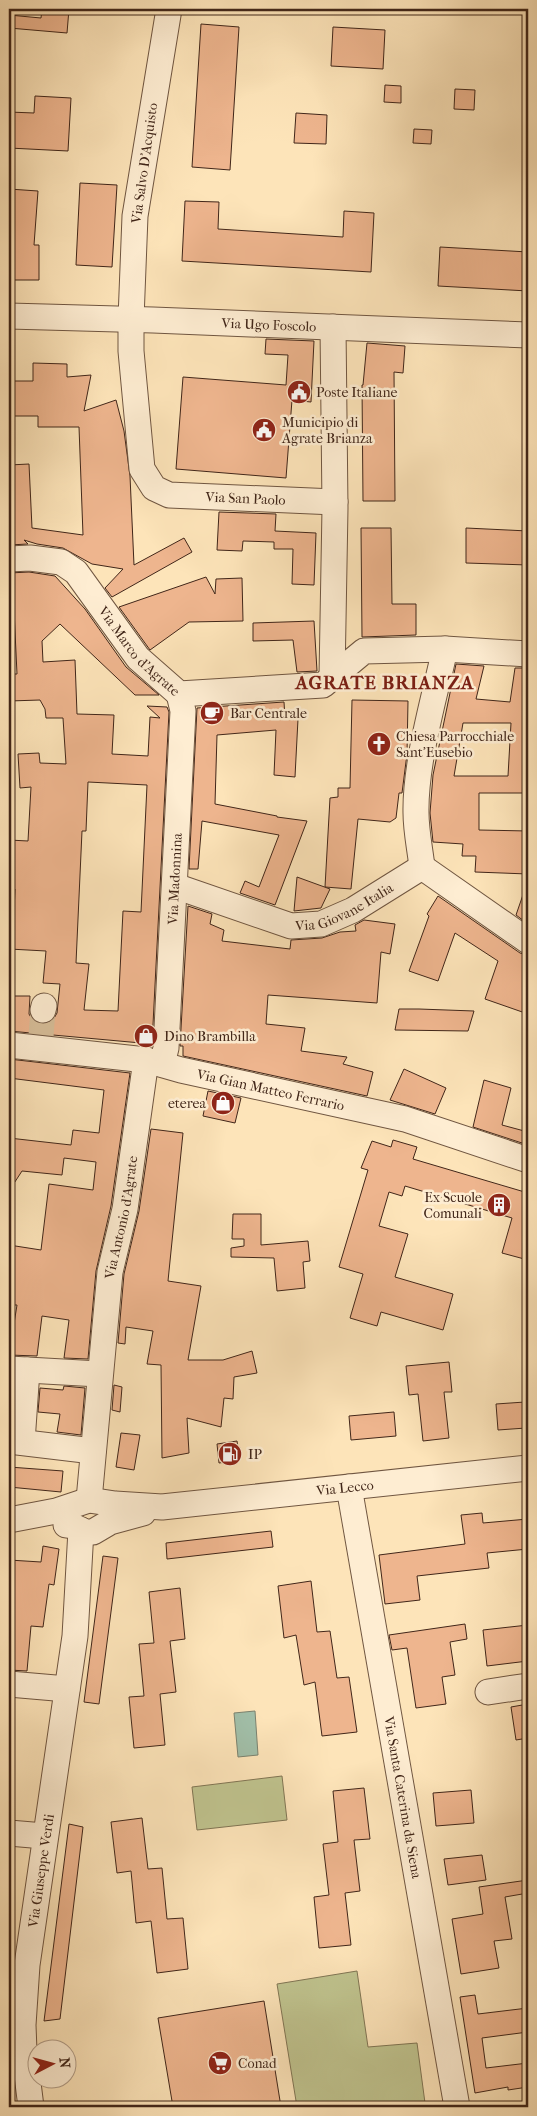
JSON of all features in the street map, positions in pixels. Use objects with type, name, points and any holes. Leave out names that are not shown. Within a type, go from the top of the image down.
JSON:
[{"type":"street","name":"Via Salvo D'Acquisto","points":[[131,319],[136,216],[169,9]]},
{"type":"street","name":"Via Ugo Foscolo","points":[[9,316],[528,335]]},
{"type":"street","name":"Via San Paolo","points":[[131,319],[131,351],[142,469],[154,488],[169,495],[335,502]]},
{"type":"street","points":[[328,681],[335,502],[333,327]]},
{"type":"street","name":"Via Marco d'Agrate","points":[[9,559],[30,558],[60,562],[76,572],[138,658],[179,694],[328,681]]},
{"type":"street","points":[[328,681],[364,651],[445,649],[528,654]]},
{"type":"street","points":[[445,649],[425,737],[418,787],[416,813],[422,867],[528,941]]},
{"type":"street","name":"Via Madonnina","points":[[154,1062],[166,1048],[183,711],[179,694]]},
{"type":"street","name":"Via Giovane Italia","points":[[175,886],[291,926],[321,924],[353,910],[422,867]]},
{"type":"street","name":"Via Gian Matteo Ferrario","points":[[9,1045],[40,1042],[154,1062],[405,1120],[528,1160]]},
{"type":"street","name":"Via Antonio d'Agrate","points":[[89,1517],[99,1374],[110,1272],[154,1062]]},
{"type":"street","points":[[93,1451],[16,1442],[18,1370],[99,1374]]},
{"type":"street","name":"Via Lecco","points":[[9,1520],[89,1517],[119,1519],[162,1506],[528,1468]]},
{"type":"street","name":"Via Santa Caterina da Siena","points":[[349,1487],[457,2107]]},
{"type":"street","name":"Via Lecco","points":[[9,1525],[68,1525],[89,1517]]},
{"type":"street","name":"Via Giuseppe Verdi","points":[[31,2107],[24,2051],[24,1996],[44,1836],[75,1636],[86,1600],[89,1517]]},
{"type":"street","points":[[9,1684],[67,1689]]},
{"type":"street","points":[[488,1692],[528,1686]]},
{"type":"street","points":[[9,1833],[44,1836]]},
{"type":"green space","points":[[282,1776],[287,1820],[197,1830],[192,1787]]},
{"type":"green space","points":[[357,1971],[368,2047],[417,2043],[425,2103],[409,2107],[297,2107],[277,1984]]},
{"type":"shaded area","points":[[255,1711],[258,1755],[238,1757],[234,1713]]},
{"type":"building","points":[[42,9],[69,9],[67,33],[9,28],[9,15],[41,18]]},
{"type":"building","points":[[201,24],[239,27],[230,170],[192,167]]},
{"type":"building","points":[[333,27],[385,30],[383,69],[331,66]]},
{"type":"building","points":[[385,85],[401,86],[401,103],[384,102]]},
{"type":"building","points":[[455,89],[475,90],[474,110],[454,109]]},
{"type":"building","points":[[35,96],[71,98],[68,151],[9,148],[9,112],[34,113]]},
{"type":"building","points":[[296,113],[327,115],[326,144],[294,143]]},
{"type":"building","points":[[414,129],[432,130],[431,144],[413,143]]},
{"type":"building","points":[[80,183],[117,185],[112,267],[76,265]]},
{"type":"building","points":[[9,189],[38,191],[34,245],[39,245],[39,280],[9,280]]},
{"type":"building","points":[[185,201],[219,202],[218,229],[343,237],[344,211],[374,213],[371,272],[182,261]]},
{"type":"building","points":[[440,247],[528,252],[528,291],[438,286]]},
{"type":"building","name":"Municipio di Agrate Brianza","points":[[266,339],[314,341],[311,402],[292,400],[286,478],[176,469],[183,377],[286,385],[288,355],[265,354]]},
{"type":"building","points":[[367,343],[405,346],[403,373],[394,372],[395,501],[363,501],[362,385]]},
{"type":"building","points":[[33,363],[67,364],[67,377],[91,375],[84,411],[116,400],[124,431],[130,476],[134,565],[184,538],[192,552],[112,597],[105,588],[123,569],[92,564],[63,548],[24,540],[28,544],[9,545],[9,465],[29,464],[32,528],[83,535],[79,427],[38,427],[38,416],[9,416],[9,381],[33,381]]},
{"type":"building","points":[[219,512],[276,514],[275,531],[316,533],[314,585],[292,584],[293,549],[274,549],[274,542],[243,541],[242,551],[217,550]]},
{"type":"building","points":[[361,528],[391,528],[392,604],[416,604],[416,635],[362,637]]},
{"type":"building","points":[[466,528],[528,531],[528,565],[466,563]]},
{"type":"building","points":[[29,572],[55,576],[85,609],[126,667],[159,695],[135,695],[60,624],[42,641],[43,662],[75,660],[77,714],[114,715],[112,754],[148,756],[150,717],[160,718],[147,706],[167,707],[169,712],[152,1044],[9,1031],[9,996],[30,996],[29,1014],[33,1021],[46,1024],[53,1020],[57,1013],[60,984],[43,983],[46,951],[9,949],[9,935],[13,935],[15,889],[9,889],[9,840],[28,841],[31,787],[20,788],[18,754],[39,753],[40,763],[66,764],[63,718],[46,718],[45,709],[40,700],[9,701],[9,674],[17,674],[13,589],[9,590],[9,573]],"holes":[[[88,782],[147,785],[141,912],[123,911],[118,1011],[84,1010],[89,964],[76,963],[82,831],[86,831]]]},
{"type":"building","points":[[206,577],[215,594],[216,579],[242,578],[243,621],[189,622],[150,650],[119,607]]},
{"type":"building","points":[[314,621],[317,671],[297,672],[293,640],[253,641],[253,623]]},
{"type":"building","points":[[456,664],[484,666],[476,699],[510,702],[515,668],[528,668],[528,793],[479,793],[479,830],[528,831],[528,874],[475,872],[476,856],[462,856],[463,844],[433,842],[430,813],[433,775]],"holes":[[[463,723],[511,723],[508,776],[454,776]]]},
{"type":"building","name":"Chiesa Parrocchiale Sant'Eusebio","points":[[352,700],[408,701],[407,754],[402,793],[399,793],[396,818],[390,822],[358,819],[351,889],[325,887],[330,798],[338,797],[338,788],[350,788]]},
{"type":"building","points":[[284,702],[285,718],[298,719],[295,777],[274,775],[276,730],[217,735],[215,804],[277,817],[307,821],[275,905],[240,893],[245,881],[259,887],[279,835],[202,821],[198,869],[189,869],[197,708]]},
{"type":"building","points":[[297,877],[330,889],[321,908],[294,911]]},
{"type":"building","points":[[526,886],[528,887],[528,924],[516,915]]},
{"type":"building","points":[[438,896],[520,953],[528,955],[528,1014],[485,999],[498,961],[455,933],[438,981],[409,971],[429,916],[427,914]]},
{"type":"building","points":[[188,906],[212,914],[210,924],[224,930],[222,941],[290,949],[291,940],[322,938],[340,932],[356,931],[355,925],[364,920],[395,924],[390,954],[381,952],[377,1003],[268,995],[266,1024],[305,1028],[301,1051],[347,1057],[343,1064],[373,1072],[367,1096],[183,1056],[183,1046],[180,1046]]},
{"type":"building","points":[[399,1009],[474,1011],[468,1031],[395,1030]]},
{"type":"building","points":[[9,1059],[130,1073],[111,1206],[96,1271],[88,1359],[64,1358],[69,1320],[42,1316],[37,1356],[9,1355],[17,1305],[9,1305],[9,1245],[41,1250],[49,1184],[93,1190],[96,1162],[64,1158],[62,1175],[22,1171],[9,1191],[9,1138],[71,1145],[73,1130],[99,1133],[104,1090],[9,1078]]},
{"type":"building","points":[[404,1069],[446,1088],[435,1114],[390,1100]]},
{"type":"building","points":[[484,1080],[511,1088],[502,1125],[528,1132],[528,1145],[473,1127]]},
{"type":"building","points":[[208,1091],[241,1098],[235,1123],[203,1116]]},
{"type":"building","points":[[151,1129],[183,1133],[168,1281],[201,1286],[188,1360],[223,1360],[252,1351],[257,1373],[234,1377],[233,1399],[224,1398],[221,1427],[187,1418],[189,1453],[162,1458],[161,1365],[147,1364],[153,1331],[126,1327],[125,1344],[118,1343],[124,1274],[139,1211]]},
{"type":"building","points":[[393,1140],[417,1147],[413,1159],[528,1193],[528,1260],[502,1253],[512,1218],[405,1186],[402,1196],[389,1192],[379,1226],[408,1234],[395,1277],[453,1294],[443,1330],[381,1312],[377,1326],[350,1318],[363,1274],[339,1267],[368,1170],[361,1168],[372,1141],[391,1147]]},
{"type":"building","points":[[233,1214],[261,1214],[261,1245],[308,1241],[310,1261],[303,1262],[305,1288],[277,1291],[274,1258],[231,1257],[231,1248],[244,1246],[244,1239],[232,1239]]},
{"type":"building","points":[[449,1362],[452,1392],[444,1392],[449,1438],[423,1441],[418,1394],[409,1395],[406,1366]]},
{"type":"building","points":[[9,1383],[12,1384],[10,1410],[9,1410]]},
{"type":"building","points":[[114,1385],[122,1387],[120,1412],[112,1410]]},
{"type":"building","points":[[64,1386],[85,1388],[81,1435],[57,1432],[60,1414],[38,1412],[40,1388],[63,1390]]},
{"type":"building","points":[[525,1402],[526,1428],[498,1430],[496,1404]]},
{"type":"building","points":[[394,1412],[396,1436],[351,1440],[349,1416]]},
{"type":"building","points":[[121,1433],[140,1435],[134,1470],[116,1467]]},
{"type":"building","points":[[237,1441],[240,1460],[219,1463],[217,1444]]},
{"type":"building","points":[[9,1467],[63,1471],[61,1492],[9,1487]]},
{"type":"building","points":[[482,1513],[483,1523],[528,1519],[528,1549],[487,1553],[489,1568],[417,1576],[420,1600],[385,1604],[379,1555],[465,1544],[461,1515]]},
{"type":"building","points":[[271,1531],[273,1547],[167,1559],[166,1543]]},
{"type":"building","points":[[43,1546],[59,1549],[54,1585],[49,1584],[43,1627],[31,1626],[27,1671],[9,1670],[9,1560],[41,1562]]},
{"type":"building","points":[[103,1556],[118,1558],[99,1704],[84,1702]]},
{"type":"building","points":[[311,1581],[317,1632],[330,1631],[337,1678],[349,1677],[357,1732],[322,1736],[315,1682],[304,1685],[296,1635],[284,1638],[278,1586]]},
{"type":"building","points":[[180,1588],[185,1639],[170,1641],[176,1692],[160,1694],[165,1745],[134,1748],[129,1697],[144,1696],[139,1644],[154,1643],[149,1592]]},
{"type":"building","points":[[465,1624],[467,1639],[450,1642],[455,1675],[442,1677],[446,1704],[416,1708],[407,1648],[392,1650],[389,1635]]},
{"type":"building","points":[[528,1625],[528,1661],[487,1666],[483,1630]]},
{"type":"building","points":[[528,1704],[528,1738],[516,1740],[511,1707]]},
{"type":"building","points":[[364,1788],[370,1839],[354,1840],[360,1891],[345,1893],[351,1945],[319,1948],[314,1897],[329,1895],[323,1844],[338,1842],[333,1791]]},
{"type":"building","points":[[471,1790],[474,1823],[436,1826],[433,1793]]},
{"type":"building","points":[[142,1818],[148,1869],[162,1868],[167,1919],[183,1918],[188,1969],[157,1973],[151,1921],[136,1923],[131,1871],[117,1873],[111,1822]]},
{"type":"building","points":[[69,1824],[83,1827],[60,2019],[44,2021]]},
{"type":"building","points":[[482,1855],[486,1880],[448,1885],[444,1859]]},
{"type":"building","points":[[528,1880],[528,1893],[505,1897],[512,1939],[494,1941],[499,1968],[461,1974],[452,1919],[483,1914],[479,1887]]},
{"type":"building","points":[[475,1995],[478,2014],[528,2008],[528,2032],[482,2038],[486,2068],[528,2063],[528,2087],[508,2090],[508,2087],[475,2093],[460,1997]]},
{"type":"building","name":"Conad","points":[[264,2001],[281,2107],[173,2107],[158,2018]]},
{"type":"tunnel","points":[[41,1036],[43,1010]]},
{"type":"place","name":"Poste Italiane","points":[[299,392]]},
{"type":"place","name":"Municipio di Agrate Brianza","points":[[264,430]]},
{"type":"place","name":"Bar Centrale","points":[[212,713]]},
{"type":"place","name":"Chiesa Parrocchiale Sant'Eusebio","points":[[379,744]]},
{"type":"place","name":"Dino Brambilla","points":[[146,1036]]},
{"type":"place","name":"eterea","points":[[223,1103]]},
{"type":"place","name":"Ex Scuole Comunali","points":[[499,1205]]},
{"type":"place","name":"IP","points":[[230,1454]]},
{"type":"place","name":"Conad","points":[[220,2063]]},
{"type":"district","name":"AGRATE BRIANZA","points":[[385,682]]}]
